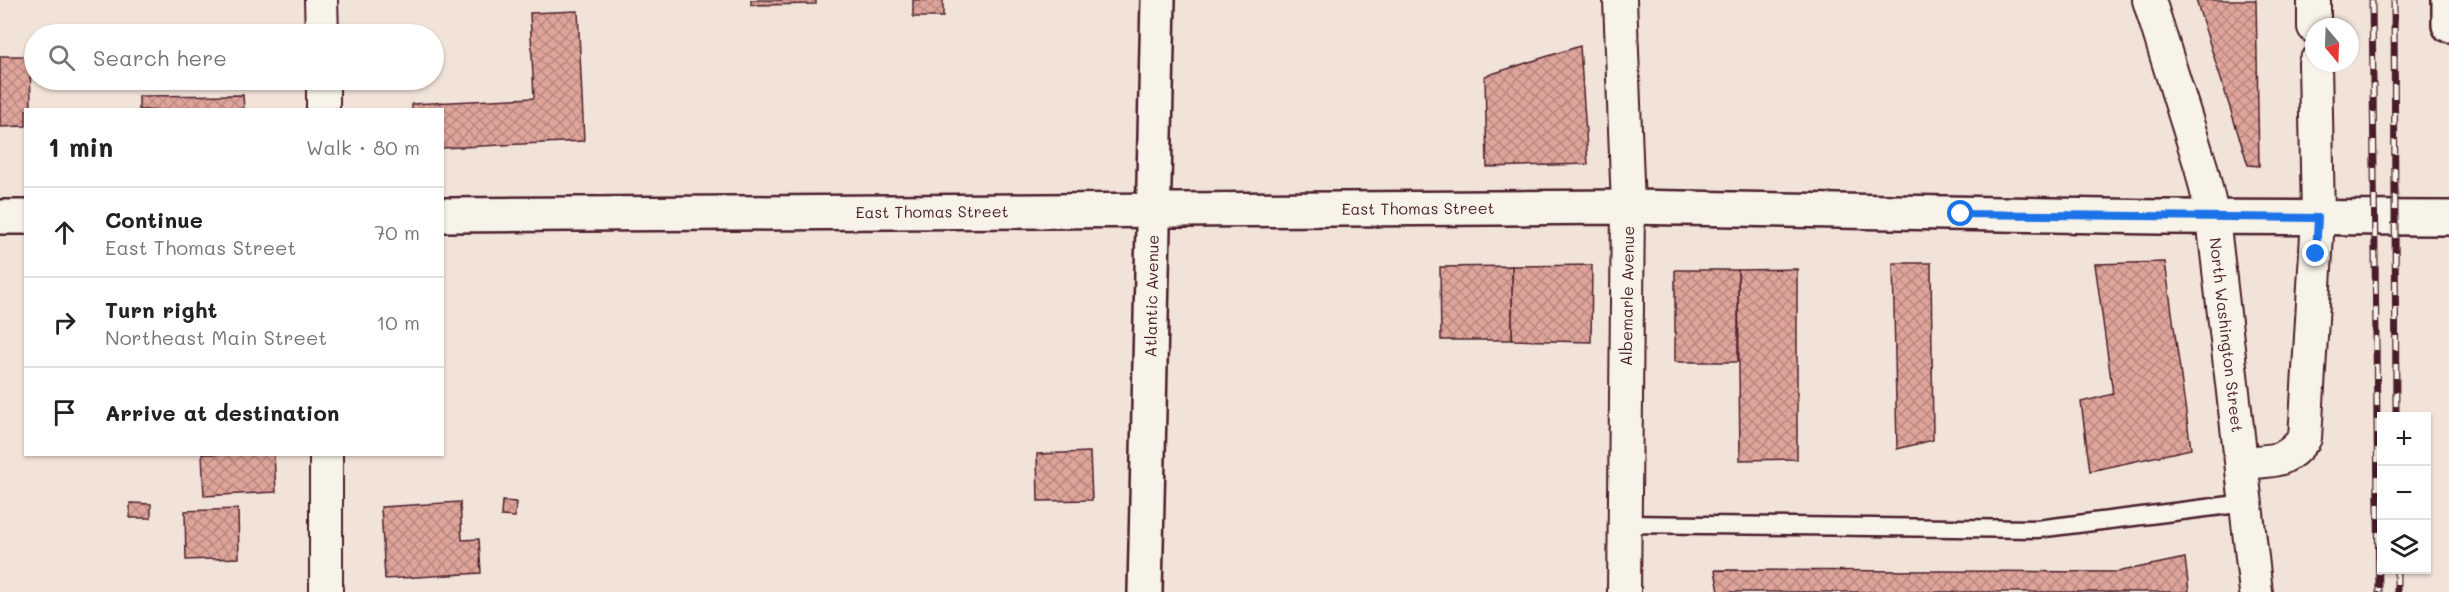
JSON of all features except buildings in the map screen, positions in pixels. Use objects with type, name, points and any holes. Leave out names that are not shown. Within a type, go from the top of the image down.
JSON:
[{"type":"main road","name":"Atlantic Avenue","points":[[1145,592],[1158,0]]},
{"type":"main road","points":[[2449,0],[2449,25]]},
{"type":"main road","name":"East Thomas Street","points":[[444,215],[1629,207],[2213,218],[2449,218]]},
{"type":"main road","points":[[0,217],[24,217]]},
{"type":"street","points":[[321,0],[322,24]]},
{"type":"street","name":"Albemarle Avenue","points":[[1620,0],[1629,207],[1624,592]]},
{"type":"street","name":"North Washington Street","points":[[2150,0],[2200,166],[2213,218],[2256,592]]},
{"type":"street","points":[[2314,0],[2314,18]]},
{"type":"street","points":[[2242,462],[2287,457],[2293,454],[2305,438],[2318,218],[2315,72]]},
{"type":"street","points":[[323,90],[323,108]]},
{"type":"street","points":[[326,456],[326,592]]},
{"type":"lane","points":[[1625,524],[2037,529],[2246,503]]},
{"type":"railway","points":[[2372,0],[2379,592]]},
{"type":"railway","points":[[2394,0],[2396,412]]},
{"type":"railway","points":[[2397,574],[2397,592]]},
{"type":"route","points":[[1961,214],[2318,218],[2316,254]]}]
